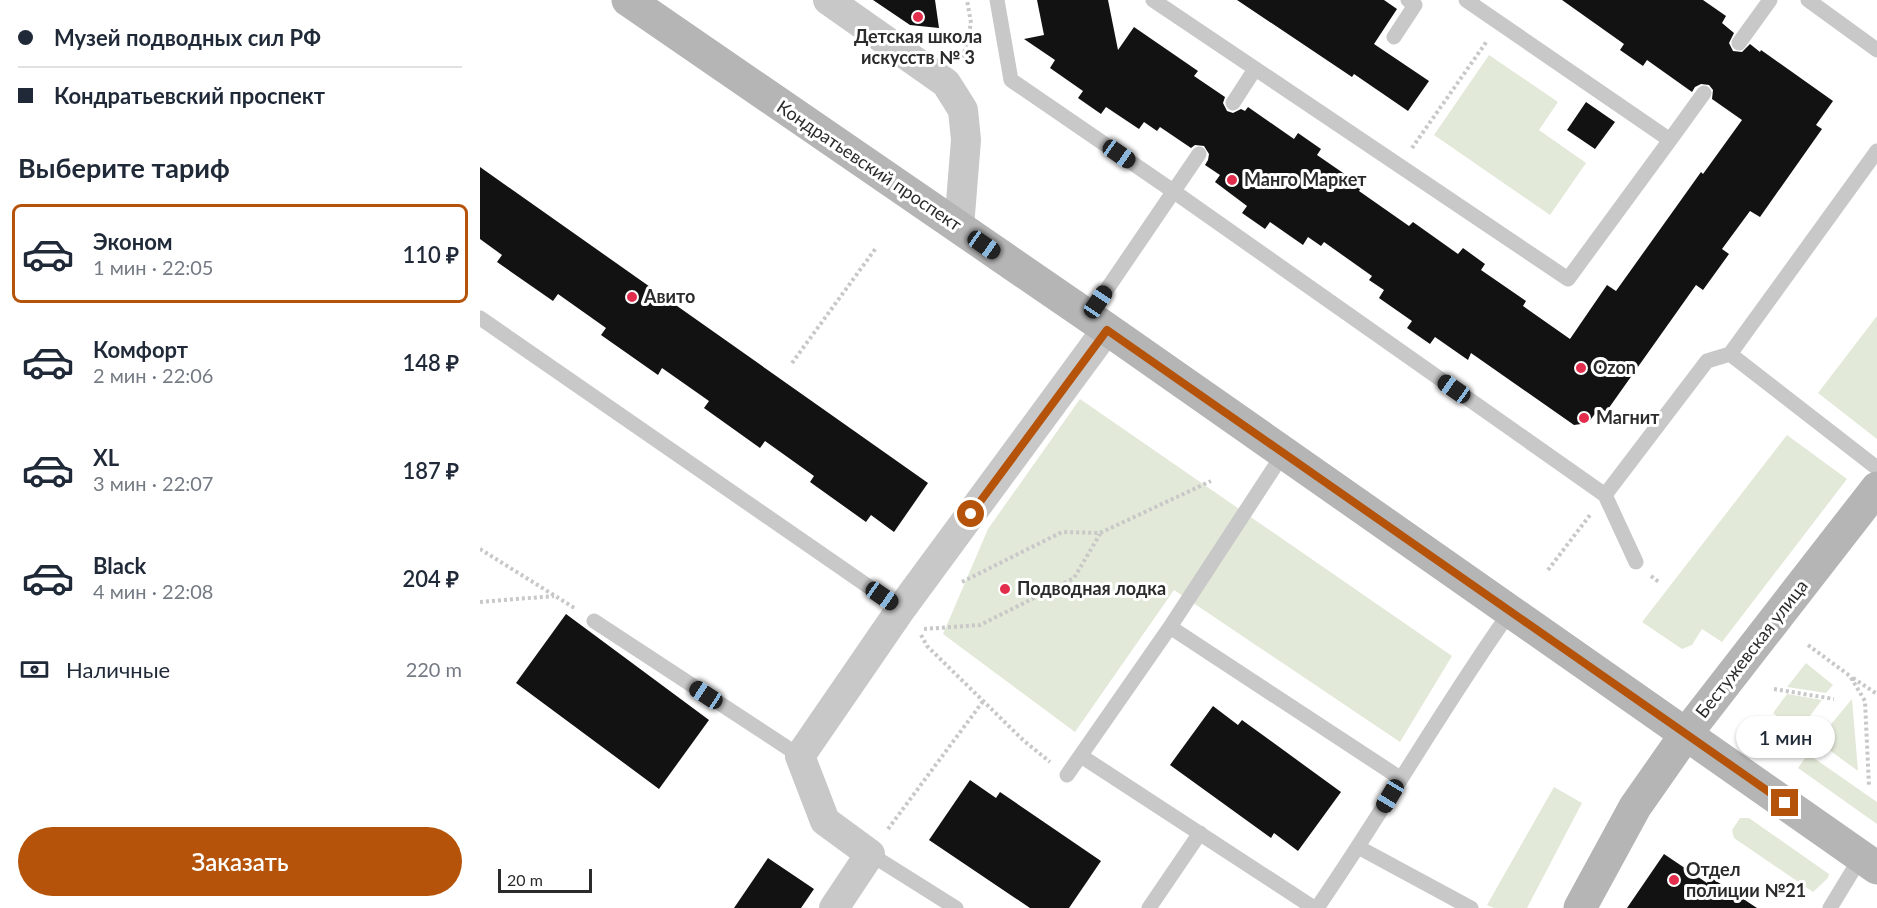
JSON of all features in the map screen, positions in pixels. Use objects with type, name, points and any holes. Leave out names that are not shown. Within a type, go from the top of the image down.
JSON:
[{"type":"street","name":"Кондратьевский проспект","points":[[628,0],[1097,323],[1869,862]]},
{"type":"street","points":[[828,0],[946,83],[963,110],[966,140],[959,228]]},
{"type":"street","points":[[834,908],[870,854],[825,821],[800,756],[915,620],[1097,323]]},
{"type":"street","name":"Бестужевская улица","points":[[1580,908],[1635,807],[1686,734],[1877,488]]},
{"type":"lane","points":[[997,0],[1011,80],[1605,495],[1636,562]]},
{"type":"lane","points":[[1153,0],[1568,279],[1704,93]]},
{"type":"lane","points":[[1394,37],[1415,5],[1408,0]]},
{"type":"lane","points":[[1466,0],[1670,140]]},
{"type":"lane","points":[[1740,43],[1770,0]]},
{"type":"lane","points":[[1808,0],[1877,50]]},
{"type":"lane","points":[[1233,103],[1256,69]]},
{"type":"lane","points":[[1605,495],[1707,361],[1730,354],[1877,151]]},
{"type":"lane","points":[[1097,323],[1173,191],[1199,154]]},
{"type":"lane","points":[[480,318],[915,620]]},
{"type":"lane","points":[[1730,354],[1877,468]]},
{"type":"lane","points":[[1067,775],[1170,627],[1283,454]]},
{"type":"lane","points":[[1081,756],[1315,908],[1358,847],[1473,664],[1510,612]]},
{"type":"lane","points":[[594,621],[800,756]]},
{"type":"lane","points":[[1170,627],[1400,778]]},
{"type":"lane","points":[[1149,908],[1200,833]]},
{"type":"lane","points":[[1358,847],[1471,908]]},
{"type":"lane","points":[[870,854],[956,908]]},
{"type":"lane","points":[[1830,908],[1869,862]]},
{"type":"path","points":[[960,63],[964,56],[971,23],[968,0]]},
{"type":"path","points":[[1400,166],[1500,23]]},
{"type":"path","points":[[792,363],[876,248]]},
{"type":"path","points":[[961,582],[1062,532],[1100,533],[1211,481]]},
{"type":"path","points":[[1548,570],[1605,495]]},
{"type":"path","points":[[1067,775],[1023,740],[927,646],[915,620],[980,625],[1074,578],[1100,533]]},
{"type":"path","points":[[480,549],[594,621]]},
{"type":"path","points":[[480,602],[554,596]]},
{"type":"path","points":[[1808,645],[1877,694]]},
{"type":"path","points":[[1850,676],[1865,701],[1869,786]]},
{"type":"path","points":[[1774,689],[1833,699]]},
{"type":"path","points":[[870,854],[984,700]]},
{"type":"green space","points":[[1489,55],[1558,102],[1539,130],[1586,163],[1550,215],[1434,135]]},
{"type":"green space","points":[[1877,316],[1877,439],[1818,393]]},
{"type":"green space","points":[[1080,399],[1452,656],[1400,742],[1174,590],[1075,732],[943,634],[988,529]]},
{"type":"green space","points":[[1787,435],[1847,479],[1722,642],[1702,629],[1692,645],[1682,649],[1642,622]]},
{"type":"green space","points":[[1806,663],[1833,685],[1826,693],[1787,687]]},
{"type":"green space","points":[[1787,694],[1822,700],[1797,733],[1773,713]]},
{"type":"green space","points":[[1852,699],[1858,771],[1817,741]]},
{"type":"green space","points":[[1808,754],[1877,802],[1877,824],[1798,768]]},
{"type":"green space","points":[[1554,787],[1582,803],[1527,908],[1494,908],[1487,905]]},
{"type":"green space","points":[[1740,818],[1749,818],[1829,874],[1828,878],[1813,892],[1734,838],[1732,830]]},
{"type":"building","name":"Детская школа искусств № 3","points":[[873,0],[935,0],[939,28],[910,25]]},
{"type":"building","points":[[1037,0],[1108,0],[1118,50],[1134,27],[1198,71],[1194,76],[1225,97],[1223,103],[1227,111],[1233,113],[1241,109],[1245,111],[1248,107],[1294,139],[1298,133],[1321,149],[1317,155],[1362,186],[1359,191],[1409,226],[1413,222],[1458,254],[1463,248],[1485,264],[1481,270],[1526,301],[1523,306],[1570,339],[1607,285],[1616,291],[1701,172],[1703,174],[1742,120],[1712,99],[1713,90],[1709,85],[1701,84],[1692,92],[1647,60],[1643,66],[1620,50],[1624,44],[1562,0],[1703,0],[1726,16],[1722,23],[1734,33],[1729,43],[1733,51],[1742,52],[1750,44],[1833,101],[1816,125],[1822,129],[1760,217],[1750,211],[1722,249],[1729,254],[1703,290],[1696,285],[1606,412],[1600,407],[1588,423],[1574,425],[1471,353],[1468,360],[1435,337],[1430,344],[1407,328],[1412,321],[1379,298],[1384,290],[1369,280],[1372,276],[1324,242],[1321,246],[1308,237],[1303,245],[1270,222],[1265,229],[1242,213],[1247,206],[1215,182],[1220,175],[1205,165],[1209,154],[1204,146],[1195,145],[1191,148],[1160,127],[1157,131],[1144,122],[1139,129],[1106,107],[1101,114],[1078,98],[1083,91],[1050,68],[1055,60],[1024,39],[1044,35]]},
{"type":"building","points":[[1237,0],[1384,0],[1397,9],[1374,44],[1429,81],[1408,111],[1354,74],[1352,77]]},
{"type":"building","points":[[1586,102],[1615,122],[1595,149],[1567,130]]},
{"type":"building","points":[[480,167],[928,483],[894,532],[871,515],[866,522],[810,482],[814,476],[765,441],[760,448],[704,408],[709,401],[662,368],[658,375],[601,335],[606,328],[558,294],[553,301],[497,262],[502,255],[480,239]]},
{"type":"building","points":[[566,614],[709,720],[659,789],[516,683]]},
{"type":"building","points":[[1213,706],[1238,725],[1242,720],[1341,792],[1298,851],[1274,833],[1271,838],[1170,765]]},
{"type":"building","points":[[970,780],[996,798],[1000,792],[1101,861],[1069,908],[1030,908],[929,840]]},
{"type":"building","name":"Отдел полиции №21","points":[[1664,854],[1707,883],[1710,877],[1757,908],[1627,908]]},
{"type":"building","points":[[768,858],[814,889],[801,908],[734,908]]},
{"type":"place","name":"Детская школа искусств № 3","points":[[918,17]]},
{"type":"place","name":"Манго Маркет","points":[[1232,180]]},
{"type":"place","name":"Авито","points":[[632,297]]},
{"type":"place","name":"Ozon","points":[[1581,368]]},
{"type":"place","name":"Магнит","points":[[1584,418]]},
{"type":"place","name":"Подводная лодка","points":[[1005,589]]},
{"type":"place","name":"Отдел полиции №21","points":[[1674,880]]},
{"type":"route","points":[[971,514],[1107,330],[1785,803]]}]
